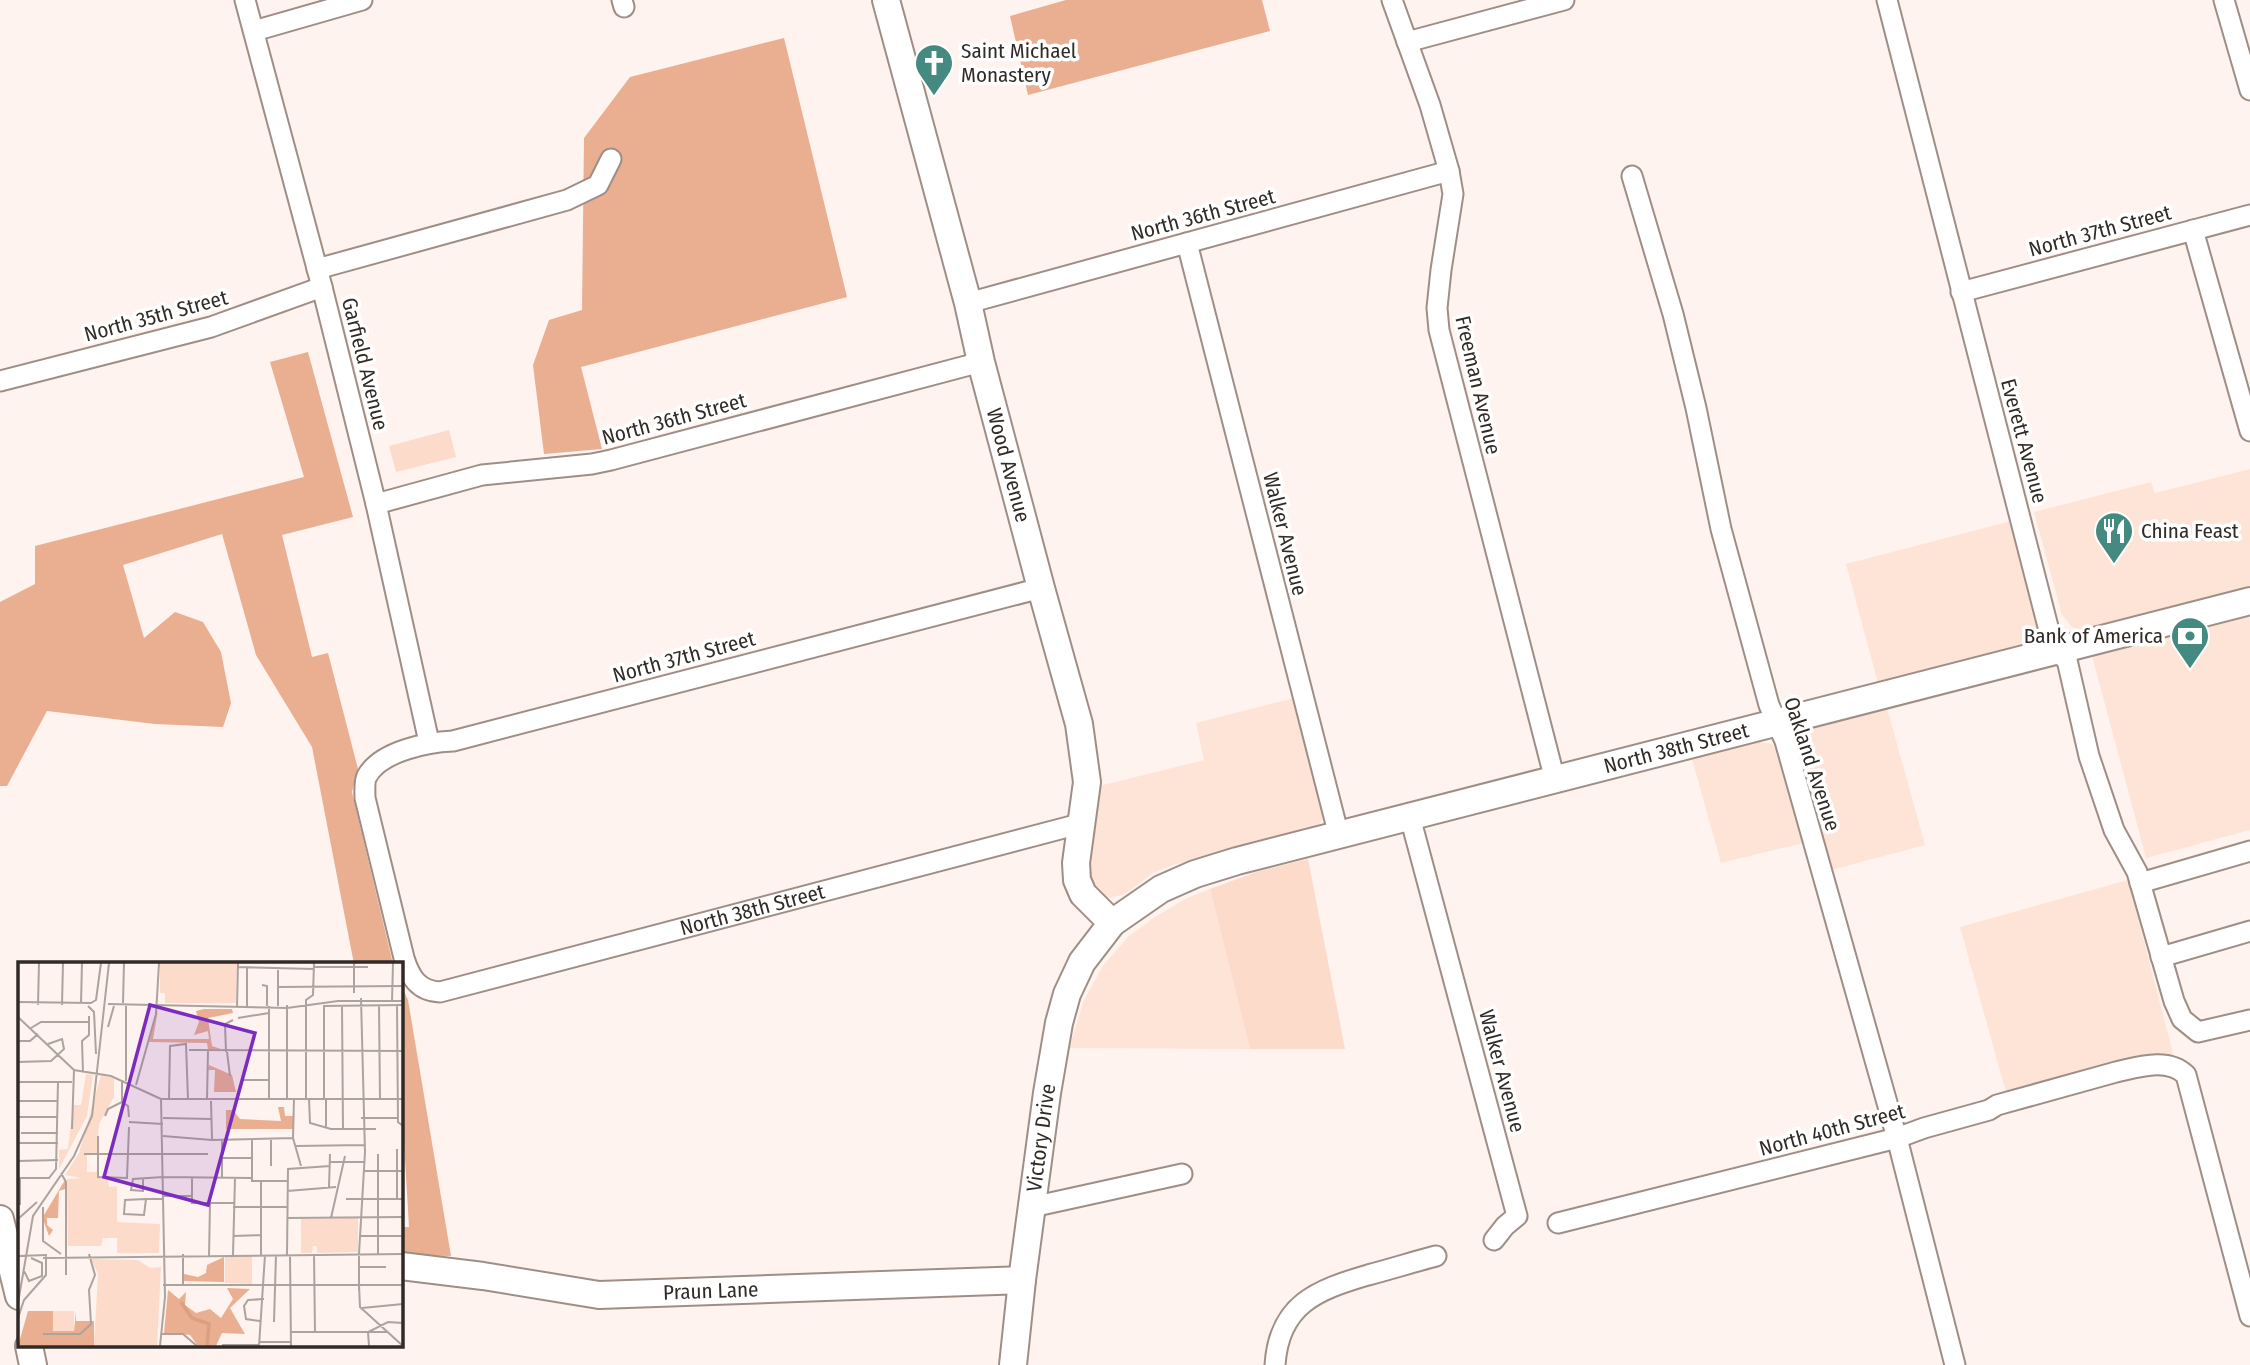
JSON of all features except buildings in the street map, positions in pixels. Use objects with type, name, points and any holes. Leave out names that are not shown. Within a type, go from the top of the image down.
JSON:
[{"type":"main road","name":"Wood Avenue","points":[[886,0],[1079,724],[1087,782],[1076,863],[1077,880],[1083,894],[1112,923]]},
{"type":"main road","name":"North 38th Street","points":[[1112,923],[1161,889],[1195,874],[2250,601]]},
{"type":"main road","name":"Victory Drive","points":[[1013,1365],[1047,1094],[1062,1013],[1067,994],[1082,962],[1112,923]]},
{"type":"main road","points":[[0,1219],[13,1278]]},
{"type":"main road","name":"Praun Lane","points":[[402,1266],[614,1296],[1022,1280]]},
{"type":"street","name":"Garfield Avenue","points":[[245,0],[376,504],[429,742]]},
{"type":"street","points":[[254,31],[362,0]]},
{"type":"street","name":"Freeman Avenue","points":[[1392,0],[1430,105],[1449,171],[1452,194],[1437,308],[1439,330],[1555,780]]},
{"type":"street","points":[[1407,42],[1564,0]]},
{"type":"street","name":"Everett Avenue","points":[[1887,0],[2054,650],[2067,660],[2089,756],[2114,830],[2137,872],[2174,1001],[2182,1019],[2198,1032],[2250,1020]]},
{"type":"street","points":[[2224,0],[2250,90]]},
{"type":"street","name":"North 35th Street","points":[[0,381],[211,327],[319,278],[567,200],[598,185],[611,159]]},
{"type":"street","name":"North 36th Street","points":[[968,303],[1449,171]]},
{"type":"street","name":"Oakland Avenue","points":[[1632,176],[1673,314],[1721,529],[1769,705],[1785,741],[1897,1139],[1955,1365]]},
{"type":"street","name":"North 37th Street","points":[[1961,292],[2250,215]]},
{"type":"street","points":[[2193,230],[2250,430]]},
{"type":"street","name":"Walker Avenue","points":[[1187,243],[1339,836]]},
{"type":"street","name":"North 36th Street","points":[[376,504],[482,475],[592,464],[981,362]]},
{"type":"street","name":"North 37th Street","points":[[424,988],[410,976],[404,958],[365,798],[366,777],[376,767],[407,749],[429,742],[453,741],[1041,588]]},
{"type":"street","name":"Walker Avenue","points":[[1409,817],[1517,1216],[1494,1240]]},
{"type":"street","name":"North 38th Street","points":[[424,988],[440,992],[1083,824]]},
{"type":"street","points":[[2140,883],[2250,851]]},
{"type":"street","points":[[2161,957],[2250,932]]},
{"type":"street","name":"North 40th Street","points":[[1558,1223],[1897,1139],[1924,1128],[1989,1110],[1997,1105],[2116,1072],[2169,1064],[2186,1075],[2250,1316]]},
{"type":"street","points":[[1032,1207],[1182,1174]]},
{"type":"street","points":[[1275,1365],[1276,1348],[1287,1322],[1306,1300],[1329,1287],[1436,1255]]},
{"type":"shaded area","points":[[1066,0],[1262,0],[1270,31],[1028,95],[1010,16]]},
{"type":"shaded area","points":[[784,38],[847,297],[581,367],[602,449],[544,454],[533,365],[549,320],[582,310],[584,138],[630,77]]},
{"type":"shaded area","points":[[308,352],[353,517],[282,535],[312,657],[328,653],[358,769],[352,792],[393,962],[354,962],[312,747],[256,655],[222,534],[123,565],[144,638],[175,612],[203,622],[221,652],[231,703],[223,727],[155,724],[47,711],[7,786],[0,786],[0,602],[35,584],[35,546],[304,477],[270,362]]},
{"type":"shaded area","points":[[449,430],[456,457],[396,472],[389,446]]},
{"type":"shaded area","points":[[2250,469],[2250,588],[2083,631],[2072,627],[2062,615],[2034,512],[2151,482],[2155,493]]},
{"type":"shaded area","points":[[2015,520],[2041,636],[2034,642],[1879,687],[1846,564]]},
{"type":"shaded area","points":[[2248,615],[2250,830],[2146,858],[2092,656]]},
{"type":"shaded area","points":[[1294,698],[1323,804],[1324,816],[1318,826],[1173,865],[1153,873],[1125,894],[1109,898],[1096,893],[1087,882],[1099,786],[1204,760],[1196,723]]},
{"type":"shaded area","points":[[1887,708],[1925,845],[1831,870],[1800,757],[1799,741],[1805,731]]},
{"type":"shaded area","points":[[1759,742],[1772,744],[1781,752],[1807,842],[1721,863],[1692,759]]},
{"type":"shaded area","points":[[1308,859],[1345,1049],[1250,1049],[1210,889],[1256,872]]},
{"type":"shaded area","points":[[2128,880],[2174,1057],[2161,1056],[2007,1096],[1960,927]]},
{"type":"shaded area","points":[[1210,889],[1250,1049],[1069,1048],[1084,1000],[1103,966],[1128,937],[1187,898]]},
{"type":"shaded area","points":[[402,987],[408,1000],[451,1256],[402,1255],[402,1227],[409,1227],[402,1109]]},
{"type":"place","name":"Saint Michael Monastery","points":[[934,97]]},
{"type":"place","name":"China Feast","points":[[2114,565]]},
{"type":"place","name":"Bank of America","points":[[2190,670]]}]
